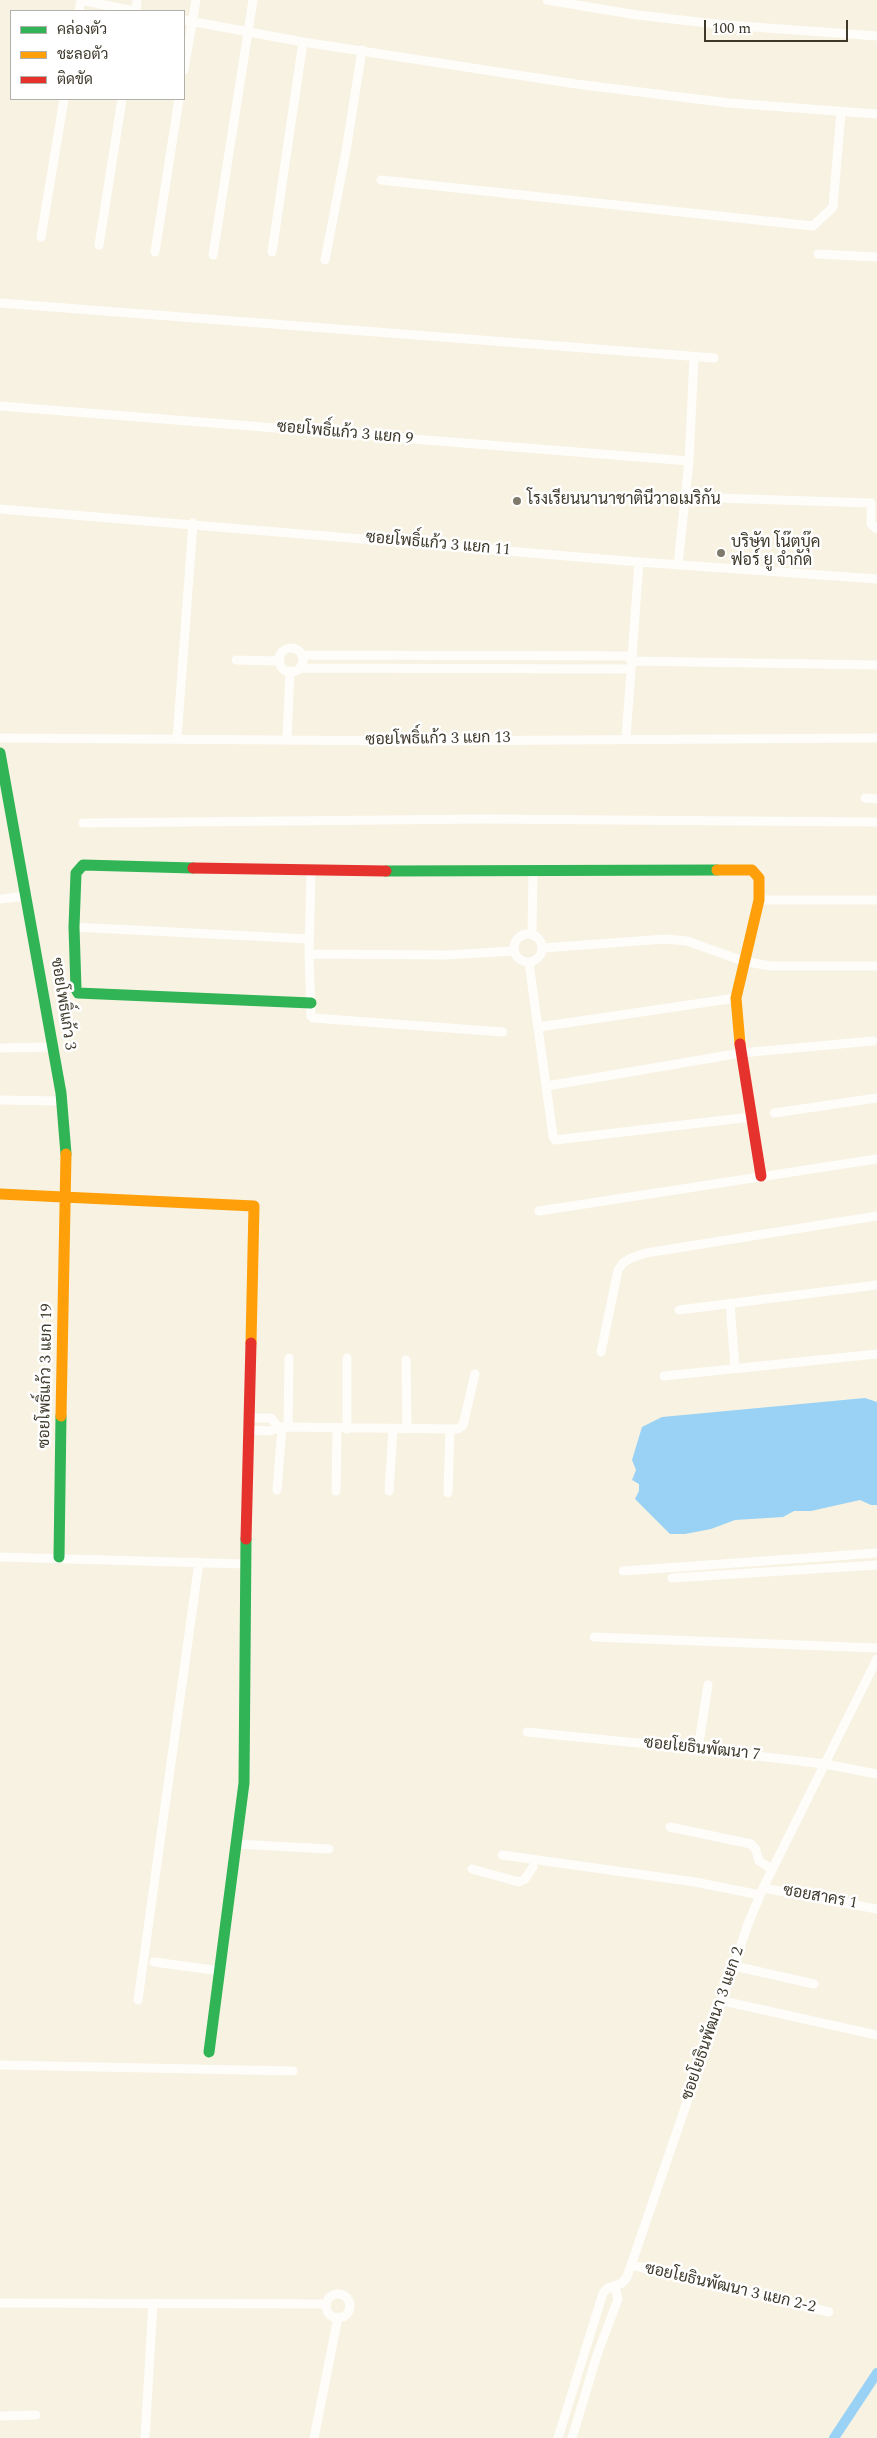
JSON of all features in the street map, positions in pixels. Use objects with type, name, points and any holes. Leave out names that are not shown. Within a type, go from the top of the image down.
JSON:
[{"type":"street","points":[[81,0],[130,10]]},
{"type":"street","points":[[185,58],[188,21],[196,0]]},
{"type":"street","points":[[213,255],[253,0]]},
{"type":"street","points":[[546,0],[565,1],[637,15],[726,26],[877,36]]},
{"type":"street","points":[[188,21],[248,33],[362,50],[456,67],[585,85],[730,103],[877,114]]},
{"type":"street","points":[[272,252],[303,42]]},
{"type":"street","points":[[325,260],[346,151],[362,50]]},
{"type":"street","points":[[41,237],[64,100]]},
{"type":"street","points":[[99,245],[122,100]]},
{"type":"street","points":[[155,252],[179,100]]},
{"type":"street","points":[[381,180],[813,226],[833,207],[841,112]]},
{"type":"street","points":[[818,254],[877,257]]},
{"type":"street","points":[[0,303],[714,358]]},
{"type":"street","points":[[678,565],[689,461],[694,357]]},
{"type":"street","name":"ซอยโพธิ์แก้ว 3 แยก 9","points":[[0,406],[689,461]]},
{"type":"street","points":[[686,496],[874,503],[871,524],[877,530]]},
{"type":"street","name":"ซอยโพธิ์แก้ว 3 แยก 11","points":[[0,509],[193,523],[639,562],[877,580]]},
{"type":"street","points":[[177,739],[193,523]]},
{"type":"street","points":[[626,738],[639,562]]},
{"type":"street","points":[[631,662],[615,669],[300,668],[290,671],[283,668],[280,661],[281,654],[290,648],[302,654],[615,656],[631,662],[877,665]]},
{"type":"street","points":[[300,668],[303,662],[302,654]]},
{"type":"street","points":[[402,655],[402,668]]},
{"type":"street","points":[[567,656],[567,669]]},
{"type":"street","points":[[615,656],[615,669]]},
{"type":"street","points":[[236,660],[280,661]]},
{"type":"street","points":[[287,739],[290,671]]},
{"type":"street","name":"ซอยโพธิ์แก้ว 3 แยก 13","points":[[0,738],[416,741],[626,738],[877,738]]},
{"type":"street","name":"ซอยโพธิ์แก้ว 3","points":[[1,761],[27,896],[62,1101],[66,1136],[67,1196]]},
{"type":"street","points":[[866,798],[877,799]]},
{"type":"street","points":[[84,823],[483,819],[877,822]]},
{"type":"street","points":[[311,1003],[78,993],[76,989],[74,927],[76,873],[83,865],[311,871],[752,870],[759,878],[759,900],[754,926],[743,961],[736,998],[741,1053],[761,1176]]},
{"type":"street","points":[[311,871],[309,939],[311,1016],[317,1019],[503,1032]]},
{"type":"street","points":[[532,934],[534,871]]},
{"type":"street","points":[[0,899],[27,896]]},
{"type":"street","points":[[759,900],[877,900]]},
{"type":"street","points":[[74,927],[309,939]]},
{"type":"street","points":[[532,934],[541,941],[543,948],[539,958],[529,962],[519,960],[514,951],[514,943],[520,936],[532,934]]},
{"type":"street","points":[[543,948],[665,939],[687,941],[743,961],[770,966],[876,967]]},
{"type":"street","points":[[309,954],[446,955],[514,951]]},
{"type":"street","points":[[529,962],[553,1136],[557,1141],[751,1117]]},
{"type":"street","points":[[539,1027],[736,998]]},
{"type":"street","points":[[547,1086],[741,1053],[873,1041]]},
{"type":"street","points":[[0,1048],[52,1047]]},
{"type":"street","points":[[774,1113],[877,1098]]},
{"type":"street","points":[[0,1100],[62,1101]]},
{"type":"street","points":[[539,1211],[877,1159]]},
{"type":"street","points":[[0,1194],[254,1206],[245,1564],[244,1783],[209,2052]]},
{"type":"street","name":"ซอยโพธิ์แก้ว 3 แยก 19","points":[[59,1557],[67,1196]]},
{"type":"street","points":[[601,1352],[618,1270],[623,1263],[631,1258],[646,1253],[877,1216]]},
{"type":"street","points":[[679,1310],[730,1302],[877,1285]]},
{"type":"street","points":[[730,1302],[735,1368]]},
{"type":"street","points":[[664,1376],[877,1354]]},
{"type":"street","points":[[277,1490],[289,1358]]},
{"type":"street","points":[[336,1491],[346,1358]]},
{"type":"street","points":[[406,1360],[408,1429]]},
{"type":"street","points":[[249,1430],[270,1431],[283,1427],[342,1429],[458,1428],[462,1425],[475,1374]]},
{"type":"street","points":[[250,1418],[271,1418],[283,1427]]},
{"type":"street","points":[[389,1491],[393,1429]]},
{"type":"street","points":[[448,1493],[450,1429]]},
{"type":"street","points":[[623,1571],[877,1553]]},
{"type":"street","points":[[0,1557],[59,1557],[245,1564]]},
{"type":"street","points":[[138,2000],[199,1562]]},
{"type":"street","points":[[672,1578],[877,1566]]},
{"type":"street","points":[[594,1637],[877,1648]]},
{"type":"street","name":"ซอยโยธินพัฒนา 3 แยก 2","points":[[558,2438],[603,2292],[608,2288],[622,2284],[631,2265],[761,1892],[877,1659]]},
{"type":"street","points":[[698,1749],[708,1685]]},
{"type":"street","name":"ซอยโยธินพัฒนา 7","points":[[526,1732],[824,1764],[877,1774]]},
{"type":"street","points":[[670,1827],[751,1844],[756,1850],[759,1862],[772,1869]]},
{"type":"street","points":[[236,1844],[329,1849]]},
{"type":"street","name":"ซอยสาคร 1","points":[[502,1855],[877,1909]]},
{"type":"street","points":[[472,1869],[519,1882],[525,1879],[533,1867]]},
{"type":"street","points":[[154,1962],[220,1971]]},
{"type":"street","points":[[734,1966],[814,1984]]},
{"type":"street","points":[[723,2001],[877,2035]]},
{"type":"street","points":[[0,2065],[293,2071]]},
{"type":"street","name":"ซอยโยธินพัฒนา 3 แยก 2-2","points":[[631,2265],[829,2312]]},
{"type":"street","name":"ซอยโยธินพัฒนา 3 แยก 2","points":[[572,2438],[597,2354],[618,2298],[616,2287]]},
{"type":"street","points":[[341,2294],[345,2296],[350,2305],[349,2310],[338,2317],[329,2313],[326,2304],[331,2296],[341,2294]]},
{"type":"street","points":[[0,2303],[326,2304]]},
{"type":"street","points":[[145,2438],[153,2303]]},
{"type":"street","points":[[314,2438],[338,2317]]},
{"type":"street","points":[[0,2416],[36,2415]]},
{"type":"water","points":[[865,1398],[877,1402],[877,1505],[871,1505],[860,1500],[811,1511],[794,1511],[783,1517],[735,1520],[711,1529],[685,1534],[670,1534],[635,1499],[639,1491],[639,1484],[632,1480],[636,1470],[632,1460],[642,1427],[662,1417]]},
{"type":"waterway","points":[[834,2438],[877,2373]]},
{"type":"traffic: fast","points":[[0,753],[61,1093],[66,1154]]},
{"type":"traffic: fast","points":[[193,868],[83,865],[76,873],[74,927],[76,989],[78,993],[311,1003]]},
{"type":"traffic: fast","points":[[386,871],[717,870]]},
{"type":"traffic: fast","points":[[59,1557],[61,1416]]},
{"type":"traffic: fast","points":[[209,2052],[244,1783],[246,1539]]},
{"type":"traffic: slow","points":[[717,870],[752,870],[759,878],[759,900],[736,998],[740,1044]]},
{"type":"traffic: slow","points":[[61,1416],[66,1154]]},
{"type":"traffic: slow","points":[[0,1194],[254,1206],[251,1343]]},
{"type":"traffic: jam","points":[[193,868],[386,871]]},
{"type":"traffic: jam","points":[[740,1044],[761,1176]]},
{"type":"traffic: jam","points":[[246,1539],[251,1343]]},
{"type":"place","name":"โรงเรียนนานาชาตินีวาอเมริกัน","points":[[517,501]]},
{"type":"place","name":"บริษัท โน๊ตบุ๊ค ฟอร์ ยู จำกัด","points":[[721,553]]}]
